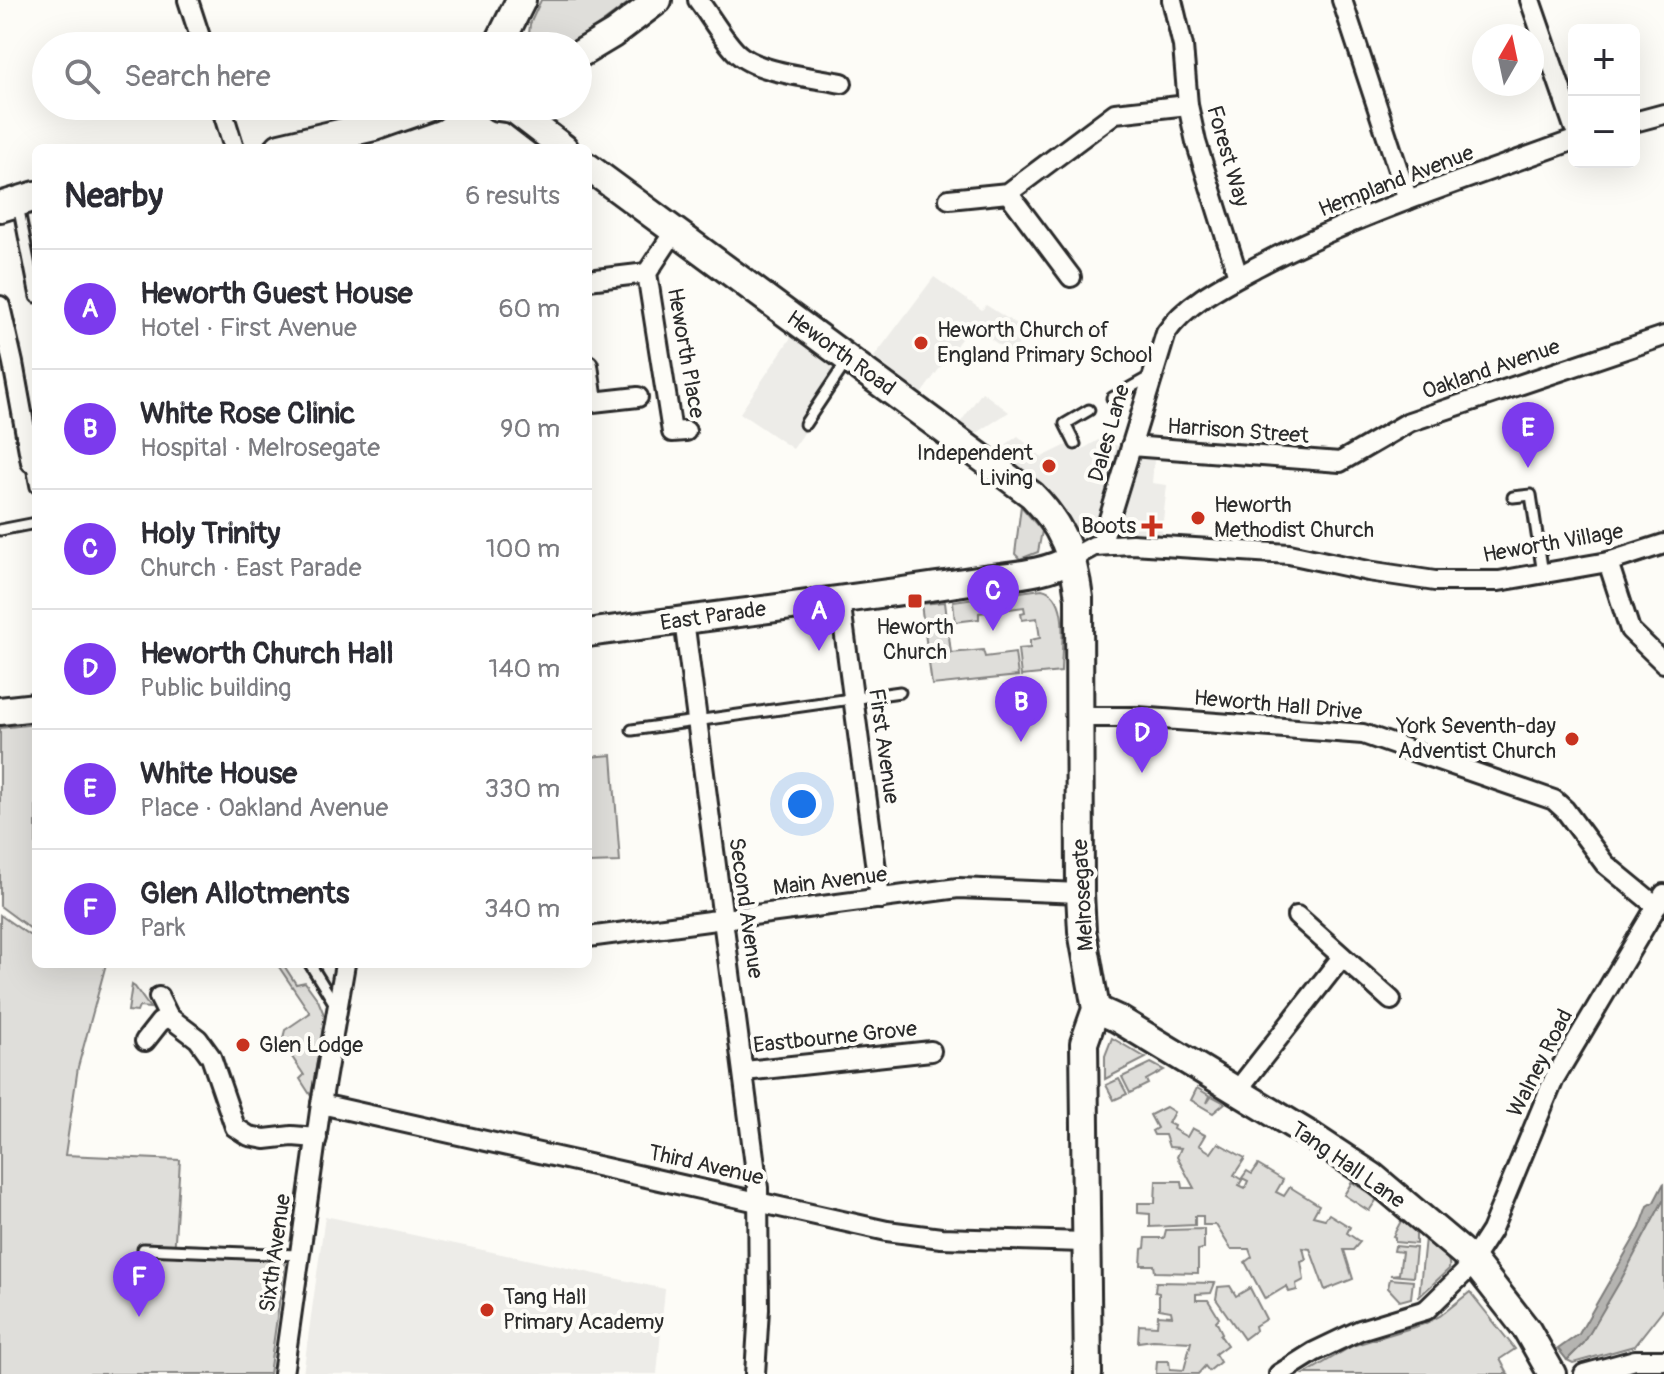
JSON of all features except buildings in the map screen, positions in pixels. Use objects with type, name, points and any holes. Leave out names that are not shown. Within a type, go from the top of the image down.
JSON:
[{"type":"main road","points":[[505,32],[518,6]]},
{"type":"main road","points":[[518,6],[518,32]]},
{"type":"main road","points":[[297,144],[391,120]]},
{"type":"street","points":[[188,0],[198,32]]},
{"type":"street","points":[[592,47],[658,0]]},
{"type":"street","points":[[698,0],[735,51],[747,60],[760,66],[842,83]]},
{"type":"street","name":"Forest Way","points":[[1172,0],[1183,46],[1188,105],[1196,142],[1238,276]]},
{"type":"street","points":[[1342,0],[1408,200]]},
{"type":"street","points":[[1530,0],[1568,110]]},
{"type":"street","points":[[949,199],[1008,193],[1115,113],[1188,105]]},
{"type":"street","points":[[1640,120],[1664,114]]},
{"type":"street","points":[[225,120],[233,144]]},
{"type":"street","points":[[532,120],[554,140]]},
{"type":"street","name":"Hempland Avenue","points":[[1238,276],[1307,240],[1568,142]]},
{"type":"street","name":"Heworth Road","points":[[592,170],[1032,495],[1054,520],[1072,558]]},
{"type":"street","points":[[1008,193],[1071,277]]},
{"type":"street","name":"Heworth Place","points":[[674,232],[647,273],[672,432],[686,431]]},
{"type":"street","points":[[593,280],[647,273]]},
{"type":"street","name":"Dales Lane","points":[[1101,545],[1166,333],[1174,321],[1238,276]]},
{"type":"street","points":[[0,306],[7,364],[32,455]]},
{"type":"street","name":"Oakland Avenue","points":[[1340,462],[1409,422],[1664,336]]},
{"type":"street","points":[[592,403],[638,397]]},
{"type":"street","name":"Harrison Street","points":[[1131,446],[1340,462]]},
{"type":"street","name":"Heworth Village","points":[[1072,558],[1088,548],[1132,544],[1289,554],[1435,581],[1499,581],[1608,562],[1664,544]]},
{"type":"street","name":"East Parade","points":[[592,632],[1039,571],[1072,558]]},
{"type":"street","name":"Melrosegate","points":[[1072,558],[1079,598],[1082,931],[1096,1009],[1084,1043],[1088,1374]]},
{"type":"street","points":[[1608,562],[1630,630],[1664,663]]},
{"type":"street","name":"First Avenue","points":[[840,599],[880,899]]},
{"type":"street","name":"Second Avenue","points":[[684,620],[722,919],[745,1071],[759,1202],[755,1374]]},
{"type":"street","points":[[0,711],[32,707]]},
{"type":"street","name":"Heworth Hall Drive","points":[[1080,717],[1137,717],[1363,734],[1554,800],[1605,864],[1660,899]]},
{"type":"street","name":"Main Avenue","points":[[592,936],[958,888],[1080,893]]},
{"type":"street","name":"Walney Road","points":[[1279,1374],[1314,1352],[1360,1330],[1426,1310],[1473,1261],[1491,1231],[1554,1079],[1660,899]]},
{"type":"street","points":[[1297,916],[1391,1000]]},
{"type":"street","points":[[1236,1092],[1342,957]]},
{"type":"street","name":"Sixth Avenue","points":[[283,1374],[298,1255],[344,968]]},
{"type":"street","points":[[159,997],[169,1017],[198,1039],[211,1057],[235,1127],[249,1136],[265,1139],[292,1136],[317,1138]]},
{"type":"street","name":"Tang Hall Lane","points":[[1096,1009],[1118,1019],[1372,1176],[1473,1261],[1504,1298],[1547,1364]]},
{"type":"street","points":[[145,1041],[160,1022],[169,1017]]},
{"type":"street","name":"Eastbourne Grove","points":[[745,1071],[931,1051]]},
{"type":"street","name":"Third Avenue","points":[[321,1104],[887,1231],[941,1238],[1085,1242]]},
{"type":"street","points":[[1584,1374],[1635,1360],[1664,1360]]},
{"type":"lane","points":[[18,201],[32,276]]},
{"type":"lane","points":[[805,424],[848,358]]},
{"type":"lane","points":[[1112,398],[1151,376]]},
{"type":"lane","points":[[1075,444],[1065,424],[1089,410]]},
{"type":"lane","points":[[1513,497],[1531,495],[1543,574]]},
{"type":"lane","points":[[0,530],[32,524]]},
{"type":"lane","points":[[632,730],[900,692]]},
{"type":"lane","points":[[312,968],[337,1009]]},
{"type":"lane","points":[[143,1249],[298,1255]]},
{"type":"shaded area","points":[[541,0],[632,0],[588,32],[529,32]]},
{"type":"shaded area","name":"Heworth Church of England Primary School","points":[[934,277],[982,310],[986,305],[1027,331],[1012,354],[971,325],[921,394],[874,357]]},
{"type":"shaded area","points":[[792,336],[845,374],[793,449],[740,413]]},
{"type":"shaded area","points":[[982,392],[1009,412],[974,435],[960,423]]},
{"type":"shaded area","points":[[1018,436],[1042,457],[1069,444],[1076,453],[1100,439],[1154,460],[1152,483],[1167,485],[1161,539],[1074,529],[998,450]]},
{"type":"shaded area","points":[[1021,506],[1042,531],[1038,552],[1020,559],[1015,554]]},
{"type":"shaded area","points":[[1042,589],[1051,593],[1061,612],[1061,672],[1021,676],[1018,649],[1030,648],[1030,640],[1040,638],[1037,618],[1022,620],[1024,607],[979,613],[979,619],[955,622],[953,601]]},
{"type":"shaded area","points":[[945,602],[951,653],[983,650],[985,657],[1015,653],[1018,676],[932,685],[921,604]]},
{"type":"shaded area","points":[[32,724],[32,929],[0,906],[0,728]]},
{"type":"shaded area","points":[[612,755],[620,862],[592,863],[592,757]]},
{"type":"shaded area","points":[[0,915],[32,935],[32,968],[105,968],[78,1067],[65,1155],[180,1160],[174,1256],[285,1261],[269,1374],[0,1374]]},
{"type":"shaded area","points":[[280,968],[286,968],[296,984],[305,982],[325,1017],[311,1096],[300,1079],[304,1075],[282,1042],[285,1030],[310,1013]]},
{"type":"shaded area","points":[[132,985],[150,1008],[139,1007],[137,1012],[128,1011]]},
{"type":"shaded area","points":[[1112,1038],[1146,1058],[1105,1079],[1105,1056]]},
{"type":"shaded area","points":[[1151,1063],[1164,1070],[1146,1080],[1148,1084],[1130,1093],[1122,1077]]},
{"type":"shaded area","points":[[1119,1079],[1127,1094],[1114,1100],[1106,1085]]},
{"type":"shaded area","points":[[1197,1088],[1210,1096],[1207,1103],[1212,1096],[1225,1103],[1213,1113],[1191,1100]]},
{"type":"shaded area","points":[[1166,1107],[1174,1112],[1168,1123],[1174,1126],[1173,1129],[1187,1137],[1192,1128],[1205,1135],[1199,1145],[1211,1153],[1218,1143],[1245,1158],[1234,1175],[1242,1180],[1239,1185],[1245,1188],[1248,1181],[1242,1178],[1247,1171],[1252,1174],[1258,1165],[1283,1180],[1276,1192],[1284,1196],[1290,1187],[1319,1205],[1313,1216],[1325,1219],[1329,1214],[1350,1227],[1347,1233],[1360,1242],[1353,1250],[1344,1250],[1353,1279],[1325,1290],[1310,1249],[1303,1248],[1306,1260],[1301,1262],[1304,1280],[1296,1284],[1297,1290],[1289,1292],[1287,1286],[1265,1299],[1245,1262],[1252,1257],[1249,1249],[1231,1249],[1216,1225],[1203,1225],[1203,1216],[1195,1216],[1195,1225],[1150,1227],[1150,1214],[1138,1213],[1138,1203],[1155,1203],[1156,1181],[1182,1181],[1183,1188],[1194,1188],[1177,1157],[1181,1148],[1169,1147],[1165,1135],[1154,1135],[1152,1131],[1157,1128],[1150,1115]]},
{"type":"shaded area","points":[[1352,1182],[1377,1199],[1369,1211],[1344,1195]]},
{"type":"shaded area","points":[[1664,1183],[1664,1199],[1622,1278],[1584,1343],[1567,1360],[1558,1349],[1579,1334],[1640,1228],[1648,1206],[1654,1202]]},
{"type":"shaded area","points":[[1664,1199],[1664,1308],[1634,1346],[1573,1363],[1567,1360],[1584,1343]]},
{"type":"shaded area","name":"Tang Hall Primary Academy","points":[[325,1216],[665,1289],[657,1374],[303,1374]]},
{"type":"shaded area","points":[[1402,1219],[1416,1231],[1416,1244],[1395,1242],[1393,1236]]},
{"type":"shaded area","points":[[1204,1229],[1204,1249],[1198,1250],[1198,1273],[1155,1272],[1154,1265],[1141,1265],[1146,1238],[1164,1238],[1166,1230]]},
{"type":"shaded area","points":[[1425,1238],[1445,1255],[1449,1269],[1419,1297]]},
{"type":"shaded area","points":[[1395,1246],[1416,1248],[1413,1277],[1390,1275],[1399,1274],[1402,1252],[1394,1251]]},
{"type":"shaded area","points":[[1390,1279],[1413,1281],[1411,1298],[1400,1301],[1388,1288]]},
{"type":"shaded area","points":[[1156,1282],[1215,1283],[1211,1293],[1196,1294],[1196,1300],[1208,1300],[1219,1318],[1216,1321],[1222,1333],[1220,1335],[1227,1345],[1215,1354],[1220,1362],[1209,1371],[1205,1366],[1198,1374],[1156,1374],[1157,1361],[1169,1361],[1170,1369],[1184,1370],[1191,1342],[1138,1342],[1139,1325],[1157,1326],[1158,1315],[1172,1316],[1171,1311],[1159,1309]]},
{"type":"shaded area","points":[[1230,1286],[1236,1296],[1250,1288],[1266,1319],[1244,1339],[1216,1299],[1218,1287]]},
{"type":"shaded area","points":[[1470,1292],[1515,1349],[1500,1359],[1508,1374],[1305,1374],[1352,1346],[1424,1324],[1440,1316]]},
{"type":"place","name":"Heworth Church of England Primary School","points":[[921,343]]},
{"type":"place","name":"Independent Living","points":[[1049,466]]},
{"type":"place","name":"White House","points":[[1528,468]]},
{"type":"place","name":"Heworth Methodist Church","points":[[1198,518]]},
{"type":"place","name":"Boots","points":[[1152,526]]},
{"type":"place","name":"Heworth Church","points":[[915,601]]},
{"type":"place","name":"Holy Trinity","points":[[993,631]]},
{"type":"place","name":"Heworth Guest House","points":[[819,651]]},
{"type":"place","name":"York Seventh-day Adventist Church","points":[[1572,739]]},
{"type":"place","name":"White Rose Clinic","points":[[1021,742]]},
{"type":"place","name":"Heworth Church Hall","points":[[1142,773]]},
{"type":"place","name":"Glen Lodge","points":[[243,1045]]},
{"type":"place","name":"Tang Hall Primary Academy","points":[[487,1310]]},
{"type":"place","name":"Glen Allotments","points":[[139,1317]]}]
